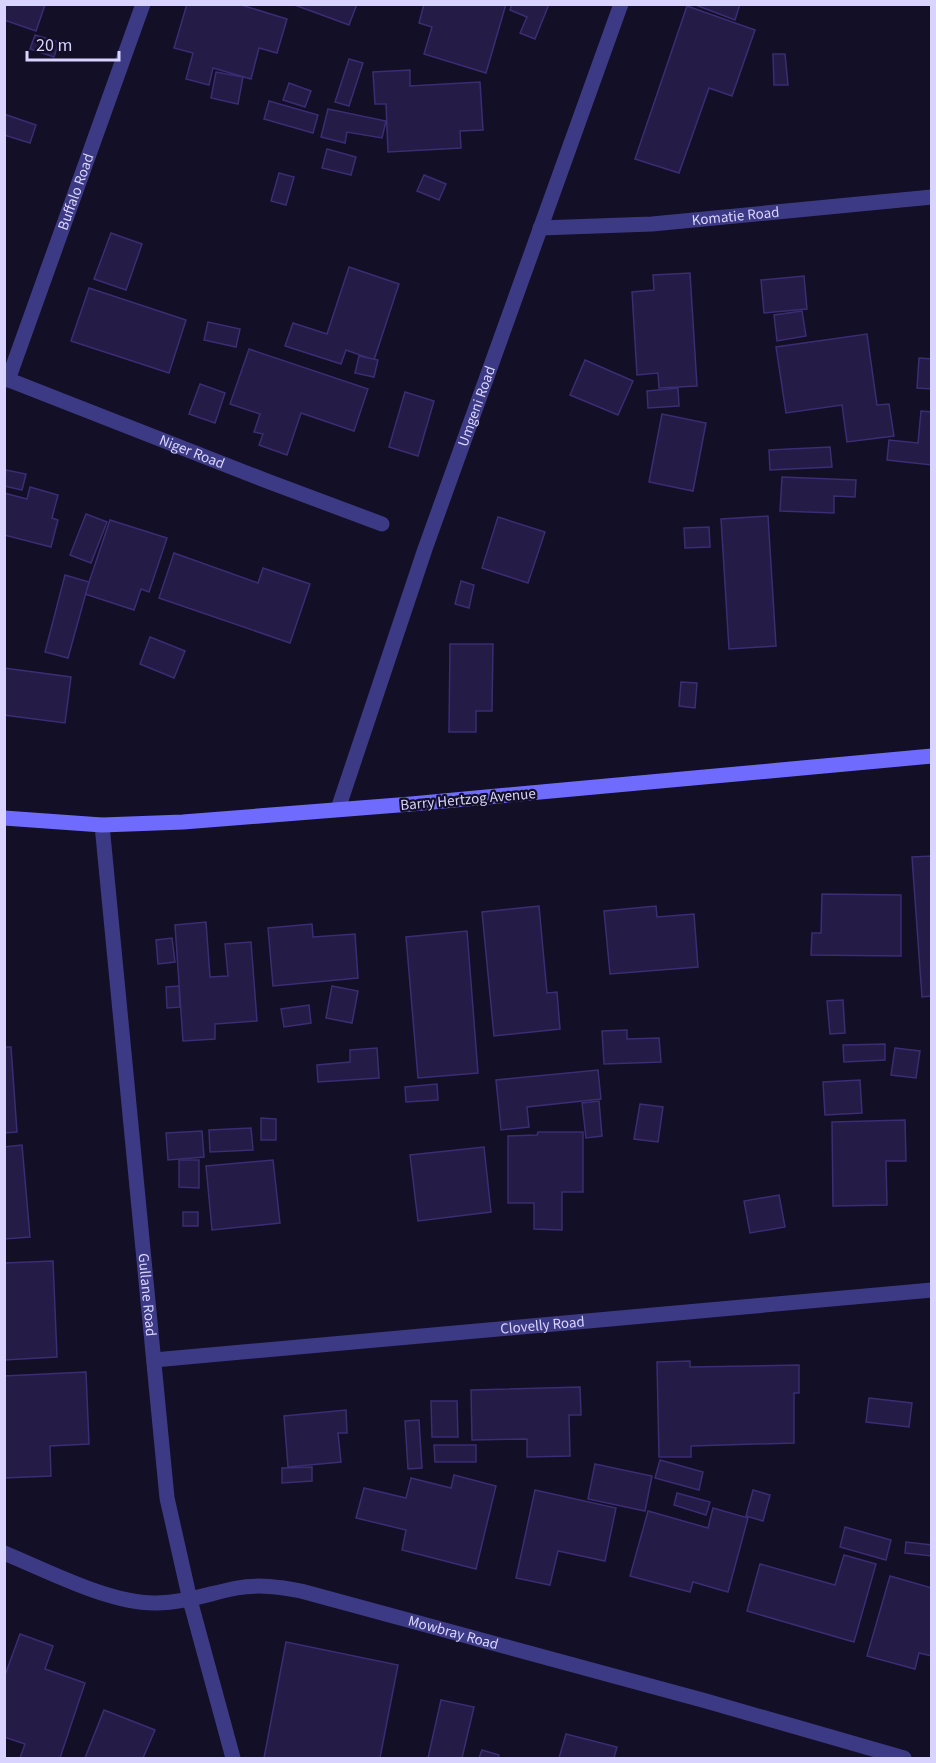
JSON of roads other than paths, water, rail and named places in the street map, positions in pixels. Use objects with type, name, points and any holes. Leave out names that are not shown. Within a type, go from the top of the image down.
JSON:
[{"type":"main road","name":"Barry Hertzog Avenue","points":[[4,818],[102,825],[183,822],[411,804],[932,756]]},
{"type":"street","name":"Buffalo Road","points":[[6,379],[143,4]]},
{"type":"street","name":"Umgeni Road","points":[[338,809],[425,549],[621,4]]},
{"type":"street","name":"Komatie Road","points":[[540,228],[652,224],[932,196]]},
{"type":"street","name":"Niger Road","points":[[6,379],[382,524]]},
{"type":"street","name":"Gullane Road","points":[[102,825],[167,1498],[190,1600],[232,1758]]},
{"type":"street","name":"Clovelly Road","points":[[154,1360],[932,1290]]},
{"type":"street","name":"Mowbray Road","points":[[4,1553],[129,1602],[156,1603],[190,1600],[237,1588],[258,1586],[301,1591],[706,1701],[904,1758]]}]
